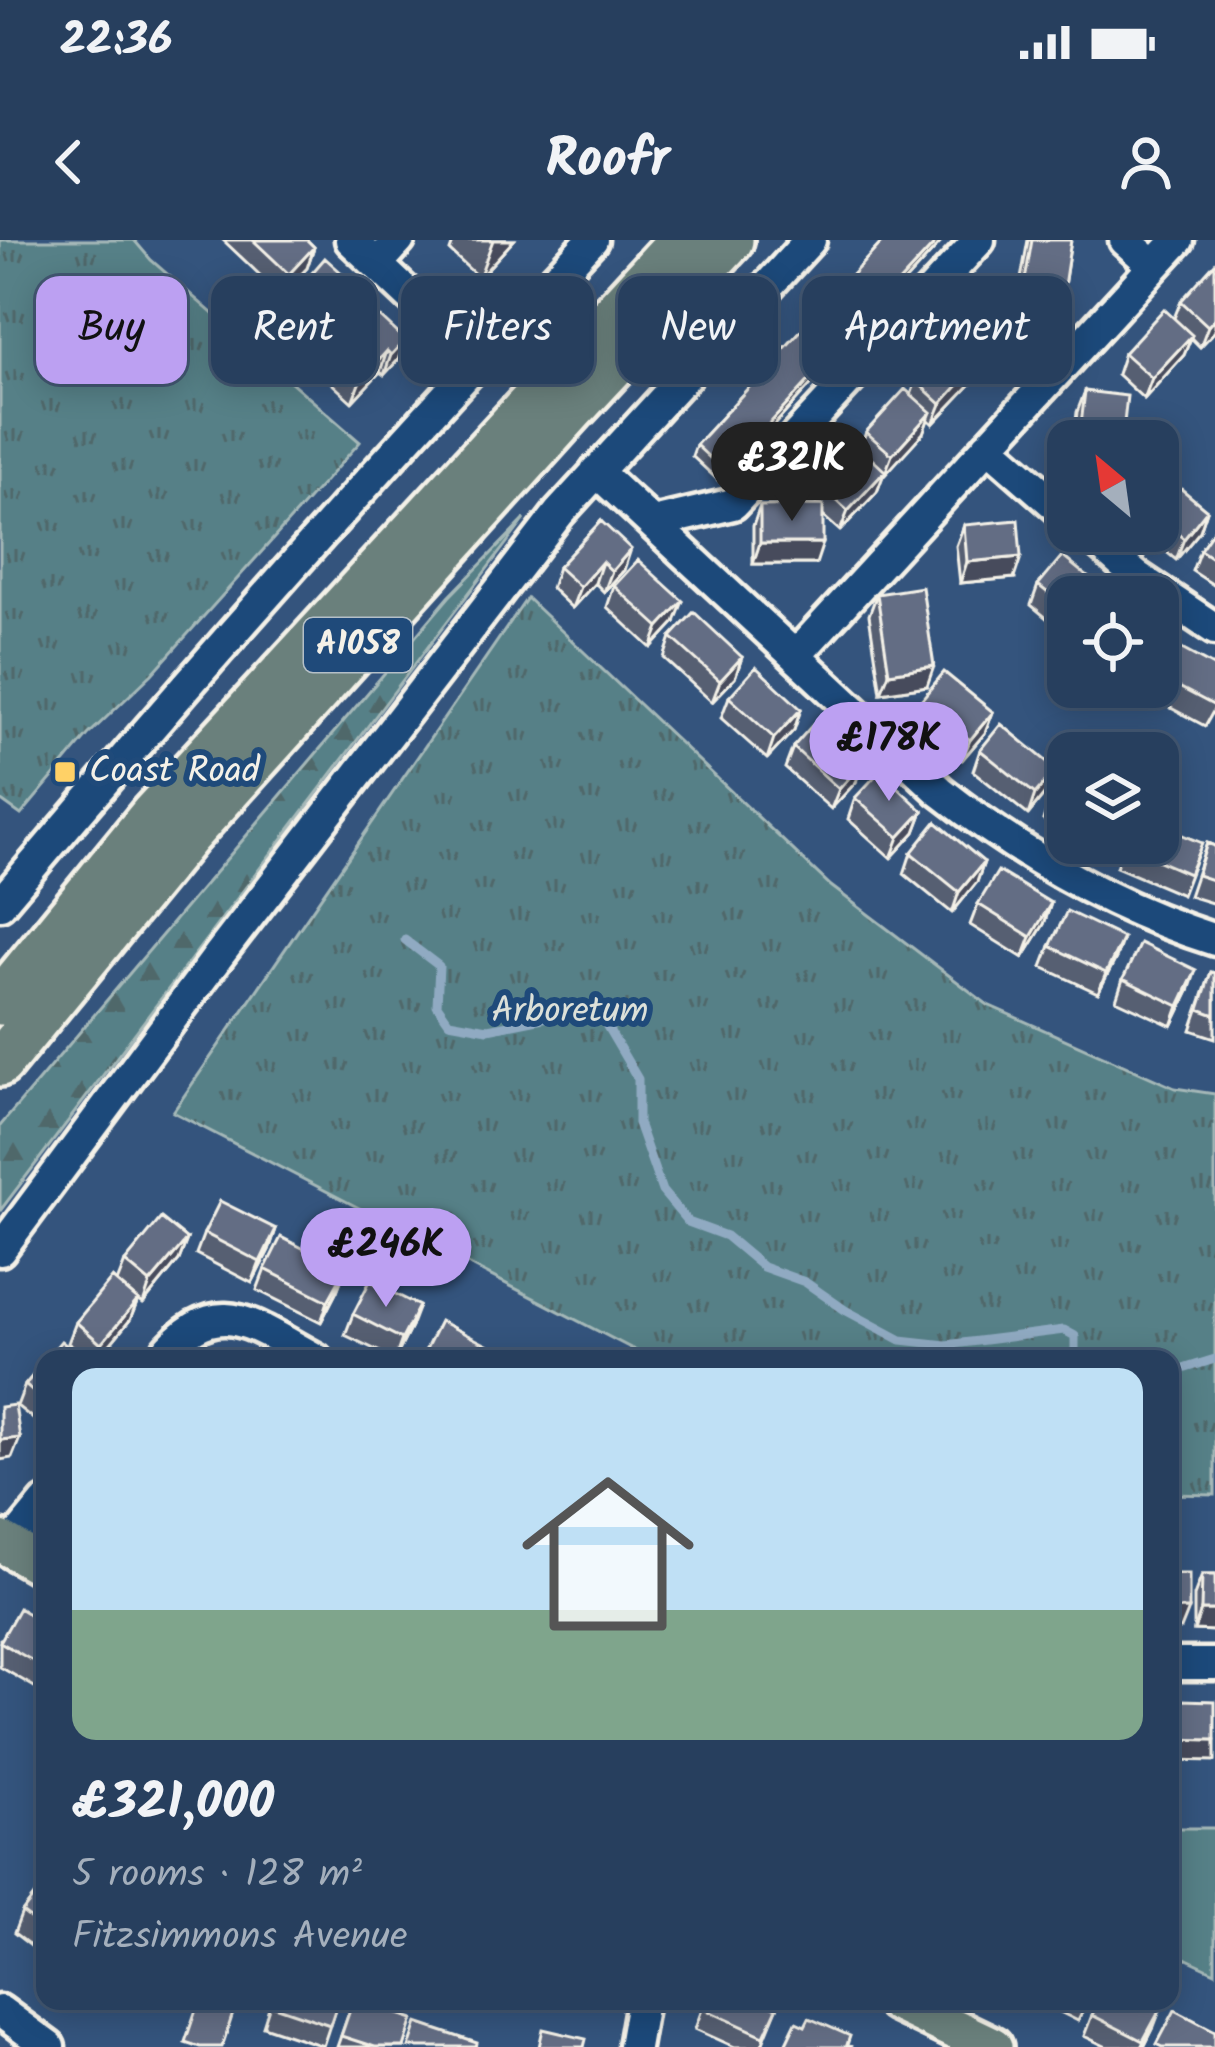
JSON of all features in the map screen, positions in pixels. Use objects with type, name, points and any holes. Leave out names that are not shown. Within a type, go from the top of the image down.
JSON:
[{"type":"highway","name":"A1058","points":[[0,1002],[153,815],[682,240]]},
{"type":"highway","name":"A1058","points":[[0,1064],[186,836],[730,240]]},
{"type":"main road","points":[[5,1544],[36,1562]]},
{"type":"main road","points":[[915,2010],[992,2047]]},
{"type":"street","points":[[351,240],[401,287]]},
{"type":"street","points":[[377,264],[399,240]]},
{"type":"street","points":[[558,276],[592,240]]},
{"type":"street","points":[[0,1250],[219,955],[559,513],[810,240]]},
{"type":"street","points":[[653,523],[733,504],[979,240]]},
{"type":"street","points":[[1125,240],[1154,266]]},
{"type":"street","points":[[796,655],[1178,240]]},
{"type":"street","points":[[0,904],[457,384]]},
{"type":"street","points":[[988,446],[1047,498]]},
{"type":"street","points":[[596,471],[940,791],[983,825],[1035,860],[1114,900],[1215,940]]},
{"type":"street","points":[[1109,552],[1215,629]]},
{"type":"street","points":[[168,1350],[178,1338],[213,1317],[245,1321],[299,1350]]},
{"type":"street","points":[[5,1544],[36,1512]]},
{"type":"street","points":[[1179,1664],[1215,1664]]},
{"type":"street","points":[[634,2047],[640,2010]]},
{"type":"street","points":[[0,2011],[49,2047]]},
{"type":"green space","points":[[0,240],[134,240],[169,276],[36,276],[36,384],[187,384],[187,291],[211,312],[211,384],[293,384],[360,442],[152,674],[88,735],[21,815],[0,800]]},
{"type":"green space","points":[[525,519],[0,1211],[0,1126],[449,597]]},
{"type":"green space","name":"Arboretum","points":[[527,598],[831,886],[988,1005],[1175,1088],[1215,1094],[1215,1495],[1179,1494],[1179,1350],[635,1350],[173,1112]]},
{"type":"green space","points":[[1179,1828],[1215,1828],[1215,1972],[1179,1955]]},
{"type":"building","points":[[253,240],[307,240],[314,247],[289,274]]},
{"type":"building","points":[[884,240],[938,240],[905,276],[851,276]]},
{"type":"building","points":[[1032,240],[1071,240],[1066,276],[1026,276]]},
{"type":"building","points":[[325,258],[344,275],[343,276],[309,276]]},
{"type":"building","points":[[1215,263],[1215,318],[1208,326],[1181,301]]},
{"type":"building","points":[[1164,309],[1192,335],[1152,378],[1124,353]]},
{"type":"building","points":[[377,314],[401,336],[401,344],[391,355],[387,351],[377,362]]},
{"type":"building","points":[[802,329],[802,384],[806,384],[725,472],[696,445],[752,384],[778,384],[778,356]]},
{"type":"building","points":[[919,384],[959,384],[941,404]]},
{"type":"building","points":[[905,389],[931,412],[892,455],[866,432]]},
{"type":"building","points":[[1085,391],[1127,396],[1124,420],[1082,420]]},
{"type":"building","points":[[859,447],[885,471],[848,511],[822,487]]},
{"type":"building","points":[[1179,487],[1207,510],[1184,539],[1179,535]]},
{"type":"building","points":[[823,505],[823,543],[760,543],[760,506]]},
{"type":"building","points":[[1018,520],[1021,557],[967,562],[964,525]]},
{"type":"building","points":[[601,521],[631,549],[612,571],[602,562],[580,587],[558,567]]},
{"type":"building","points":[[1215,528],[1215,560],[1200,550]]},
{"type":"building","points":[[1062,556],[1087,576],[1047,576],[1047,592],[1038,585]]},
{"type":"building","points":[[638,560],[683,601],[659,627],[614,586]]},
{"type":"building","points":[[922,587],[934,666],[889,673],[877,594]]},
{"type":"building","points":[[694,612],[742,657],[720,681],[671,637]]},
{"type":"building","points":[[1179,648],[1215,667],[1213,705],[1179,687]]},
{"type":"building","points":[[756,667],[801,709],[774,738],[729,697]]},
{"type":"building","points":[[944,672],[993,712],[970,740],[921,700]]},
{"type":"building","points":[[818,719],[864,761],[839,789],[793,747]]},
{"type":"building","points":[[1001,724],[1047,762],[1047,780],[1035,794],[980,750]]},
{"type":"building","points":[[880,771],[923,811],[899,837],[855,798]]},
{"type":"building","points":[[936,822],[984,862],[959,892],[911,853]]},
{"type":"building","points":[[1179,834],[1202,843],[1189,874],[1166,864],[1179,864]]},
{"type":"building","points":[[1207,843],[1215,846],[1215,881],[1197,875]]},
{"type":"building","points":[[998,871],[1051,903],[1031,937],[978,904]]},
{"type":"building","points":[[1067,911],[1123,938],[1106,973],[1050,946]]},
{"type":"building","points":[[1140,943],[1196,970],[1179,1006],[1123,979]]},
{"type":"building","points":[[1211,972],[1215,973],[1215,1015],[1199,1009]]},
{"type":"building","points":[[220,1201],[276,1229],[260,1262],[204,1233]]},
{"type":"building","points":[[161,1218],[187,1239],[150,1283],[125,1262]]},
{"type":"building","points":[[281,1237],[345,1270],[328,1301],[265,1269]]},
{"type":"building","points":[[112,1278],[138,1300],[101,1344],[76,1322]]},
{"type":"building","points":[[370,1281],[419,1306],[402,1339],[353,1314]]},
{"type":"building","points":[[440,1321],[495,1349],[494,1350],[426,1350]]},
{"type":"building","points":[[36,1372],[36,1394],[25,1385]]},
{"type":"building","points":[[15,1405],[20,1438],[0,1440],[0,1407]]},
{"type":"building","points":[[1179,1574],[1189,1574],[1189,1609],[1179,1609]]},
{"type":"building","points":[[1202,1575],[1215,1575],[1215,1610],[1201,1610]]},
{"type":"building","points":[[19,1608],[36,1618],[36,1663],[0,1642]]},
{"type":"building","points":[[1180,1700],[1215,1701],[1215,1740],[1179,1739]]},
{"type":"building","points":[[36,1894],[36,1923],[22,1912]]},
{"type":"building","points":[[196,2010],[234,2010],[222,2047],[185,2042]]},
{"type":"building","points":[[286,2010],[335,2010],[330,2025]]},
{"type":"building","points":[[350,2010],[386,2010],[413,2019],[404,2047],[375,2047],[341,2036]]},
{"type":"building","points":[[706,2010],[776,2010],[764,2036]]},
{"type":"building","points":[[1094,2010],[1160,2010],[1143,2041],[1092,2015]]},
{"type":"building","points":[[1175,2010],[1215,2031],[1215,2047],[1157,2044]]},
{"type":"building","points":[[809,2018],[850,2036],[847,2045],[852,2047],[784,2047],[796,2022],[805,2026]]},
{"type":"building","points":[[417,2023],[477,2043],[476,2047],[409,2047]]},
{"type":"building","points":[[543,2029],[586,2039],[584,2047],[539,2047]]},
{"type":"waterway","points":[[405,940],[439,966],[437,1005],[449,1022],[488,1029],[568,1013],[602,1018],[638,1079],[638,1123],[662,1191],[688,1222],[726,1236],[763,1267],[805,1282],[901,1340],[946,1345],[1064,1330],[1075,1336],[1075,1350]]},
{"type":"waterway","points":[[1179,1370],[1215,1359]]},
{"type":"place","name":"Coast Road","points":[[65,772]]}]
